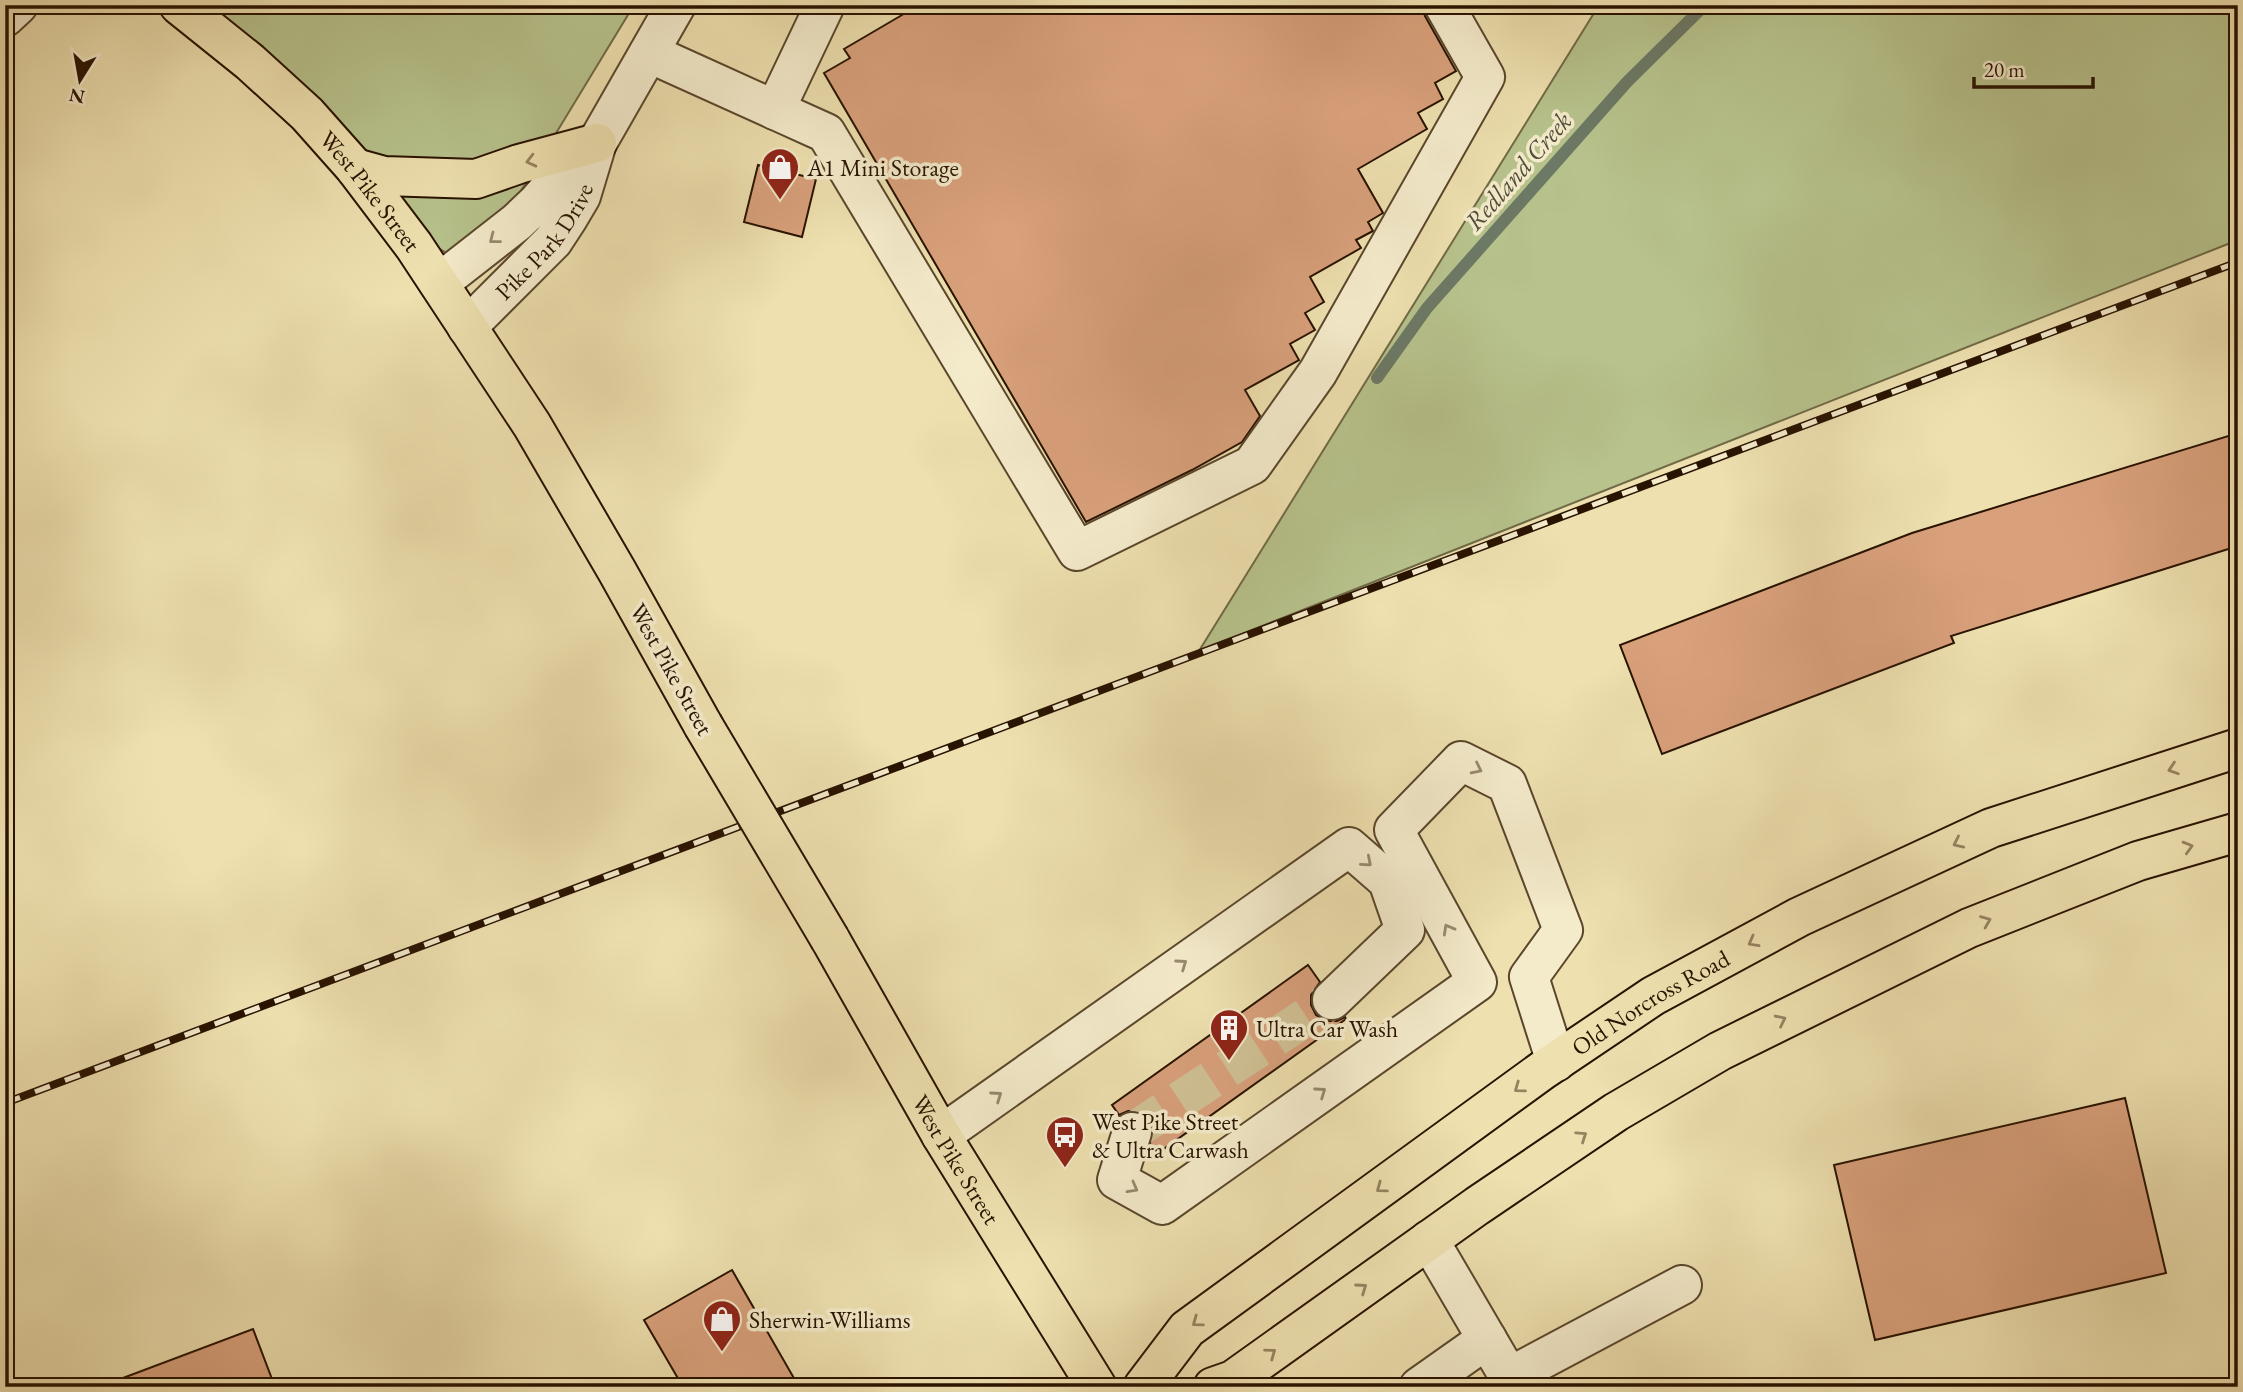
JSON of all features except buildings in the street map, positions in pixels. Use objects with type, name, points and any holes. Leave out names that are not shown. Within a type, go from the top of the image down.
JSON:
[{"type":"main road","name":"West Pike Street","points":[[179,5],[250,62],[307,114],[355,168],[439,283],[532,425],[941,1135],[1097,1387]]},
{"type":"main road","points":[[355,168],[384,176],[476,179],[519,164],[597,143]]},
{"type":"main road","name":"Old Norcross Road","points":[[1143,1387],[1187,1329],[1556,1062],[1653,996],[1811,911],[1991,828],[2238,748]]},
{"type":"main road","points":[[1213,1387],[1233,1380],[1429,1240],[1616,1112],[1720,1051],[1969,928],[2138,861],[2238,832]]},
{"type":"street","points":[[5,17],[18,5]]},
{"type":"street","name":"Pike Park Drive","points":[[467,327],[553,241],[581,196],[597,143],[676,5]]},
{"type":"street","points":[[775,110],[825,5]]},
{"type":"street","points":[[649,53],[826,133],[1077,551],[1252,465],[1318,372],[1485,77],[1444,5]]},
{"type":"street","name":"Pike Park Drive","points":[[439,283],[517,222],[576,158],[597,143]]},
{"type":"street","points":[[1132,1132],[1117,1180],[1162,1205],[1477,982],[1529,977],[1563,930],[1507,783],[1461,761],[1394,830],[1477,982]]},
{"type":"street","points":[[941,1135],[1349,847],[1388,881],[1405,930],[1332,1000]]},
{"type":"street","points":[[1529,977],[1556,1062]]},
{"type":"street","points":[[1429,1240],[1512,1382],[1682,1285]]},
{"type":"street","points":[[1419,1387],[1487,1339]]},
{"type":"green space","points":[[215,5],[634,5],[474,268],[418,237],[209,24]]},
{"type":"green space","points":[[1599,5],[2238,5],[2238,240],[1199,651]]},
{"type":"waterway","name":"Redland Creek","points":[[1377,378],[1427,308],[1627,82],[1705,5]]},
{"type":"tunnel","points":[[1132,1132],[1332,1000]]},
{"type":"railway","points":[[5,1103],[2238,262]]},
{"type":"place","name":"A1 Mini Storage","points":[[780,201]]},
{"type":"place","name":"Ultra Car Wash","points":[[1229,1062]]},
{"type":"place","name":"West Pike Street & Ultra Carwash","points":[[1065,1169]]},
{"type":"place","name":"Sherwin-Williams","points":[[722,1353]]}]
